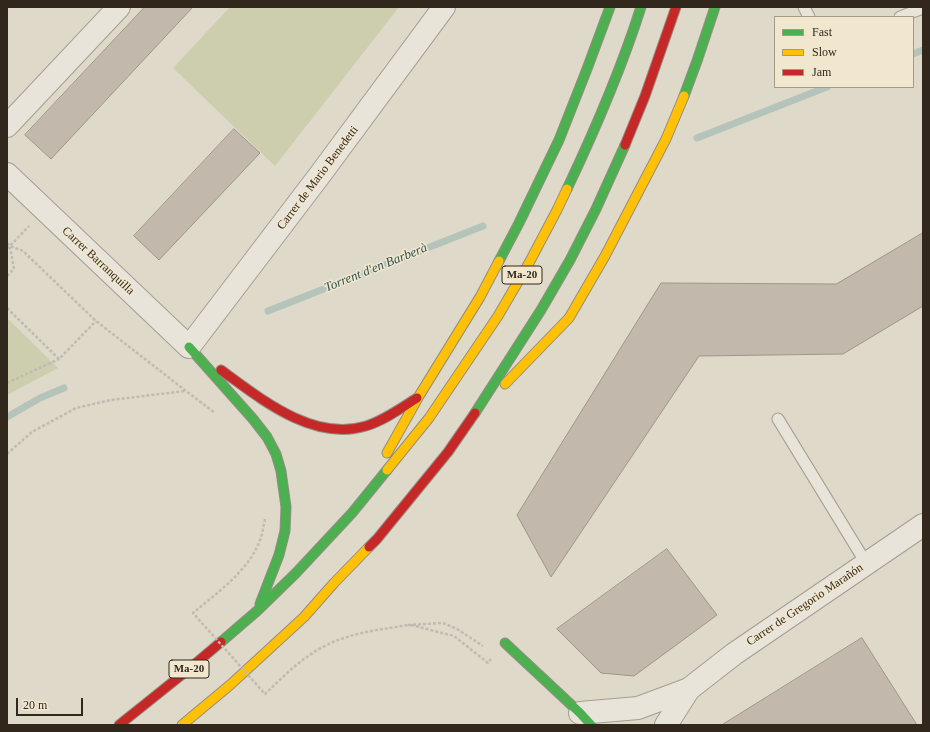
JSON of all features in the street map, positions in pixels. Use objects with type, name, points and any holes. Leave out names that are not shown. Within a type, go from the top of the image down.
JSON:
[{"type":"main road","points":[[352,513],[501,258],[559,140],[610,7]]},
{"type":"main road","name":"Ma-20","points":[[119,725],[257,612],[352,513],[429,418],[498,316],[557,210],[589,142],[610,92],[630,41],[641,7]]},
{"type":"main road","name":"Ma-20","points":[[182,725],[230,685],[304,617],[377,538],[448,452],[541,310],[570,260],[623,151],[645,96],[676,7]]},
{"type":"main road","points":[[472,417],[569,318],[606,256],[666,139],[715,7]]},
{"type":"main road","points":[[190,347],[264,401],[302,421],[321,428],[339,430],[358,428],[374,423],[420,396]]},
{"type":"main road","points":[[190,347],[267,437],[276,454],[281,471],[286,507],[285,531],[279,555],[257,612]]},
{"type":"main road","points":[[505,643],[586,719]]},
{"type":"street","points":[[7,126],[119,7]]},
{"type":"street","name":"Carrer de Mario Benedetti","points":[[190,347],[315,182],[444,7]]},
{"type":"street","name":"Carrer Barranquilla","points":[[7,174],[190,347]]},
{"type":"street","name":"Carrer de Gregorio Marañón","points":[[586,719],[638,708],[689,689],[734,654],[923,525]]},
{"type":"street","name":"Carrer de Gregorio Marañón","points":[[666,725],[689,689]]},
{"type":"lane","points":[[804,7],[808,16]]},
{"type":"lane","points":[[903,16],[923,8]]},
{"type":"lane","points":[[778,419],[866,563]]},
{"type":"path","points":[[7,249],[45,210]]},
{"type":"path","points":[[7,244],[23,251],[96,321],[219,415]]},
{"type":"path","points":[[7,276],[14,269],[10,246]]},
{"type":"path","points":[[7,308],[59,359]]},
{"type":"path","points":[[7,383],[59,359],[96,321]]},
{"type":"path","points":[[7,454],[32,432],[76,408],[111,400],[186,391]]},
{"type":"path","points":[[265,513],[262,534],[250,558],[229,582],[193,613],[265,694],[306,657],[324,646],[355,634],[408,625],[454,636],[488,663],[505,643]]},
{"type":"green space","points":[[230,7],[399,7],[275,166],[173,68]]},
{"type":"green space","points":[[7,318],[58,368],[7,395]]},
{"type":"building","points":[[145,7],[193,7],[51,159],[25,135]]},
{"type":"building","points":[[234,129],[260,153],[159,260],[134,236]]},
{"type":"building","points":[[923,233],[923,306],[843,354],[699,356],[551,577],[517,515],[661,283],[836,284]]},
{"type":"building","points":[[667,549],[717,615],[634,676],[601,673],[557,629]]},
{"type":"building","points":[[862,638],[917,725],[722,725]]},
{"type":"waterway","name":"Torrent d'en Barberà","points":[[914,54],[923,50]]},
{"type":"waterway","name":"Torrent d'en Barberà","points":[[697,138],[824,88]]},
{"type":"waterway","name":"Torrent d'en Barberà","points":[[268,311],[483,226]]},
{"type":"waterway","name":"Torrent d'en Barberà","points":[[7,417],[40,398],[64,388]]},
{"type":"traffic: fast","points":[[499,261],[559,140],[610,7]]},
{"type":"traffic: fast","points":[[567,189],[607,100],[641,7]]},
{"type":"traffic: fast","points":[[684,96],[715,7]]},
{"type":"traffic: fast","points":[[475,413],[541,310],[570,260],[596,209],[625,145]]},
{"type":"traffic: fast","points":[[189,347],[253,419],[267,437],[276,454],[281,471],[286,507],[285,531],[279,555],[260,604]]},
{"type":"traffic: fast","points":[[221,642],[257,611],[296,573],[352,513],[387,470]]},
{"type":"traffic: fast","points":[[505,643],[591,725]]},
{"type":"traffic: slow","points":[[505,384],[569,318],[605,256],[666,139],[684,96]]},
{"type":"traffic: slow","points":[[387,470],[429,418],[498,316],[529,263],[567,189]]},
{"type":"traffic: slow","points":[[387,453],[419,396],[480,297],[499,261]]},
{"type":"traffic: slow","points":[[182,725],[230,685],[304,617],[369,547]]},
{"type":"traffic: jam","points":[[625,145],[645,96],[676,7]]},
{"type":"traffic: jam","points":[[221,370],[270,405],[307,423],[327,428],[346,429],[366,426],[399,410],[417,398]]},
{"type":"traffic: jam","points":[[369,547],[448,452],[475,413]]},
{"type":"traffic: jam","points":[[119,725],[221,642]]}]
